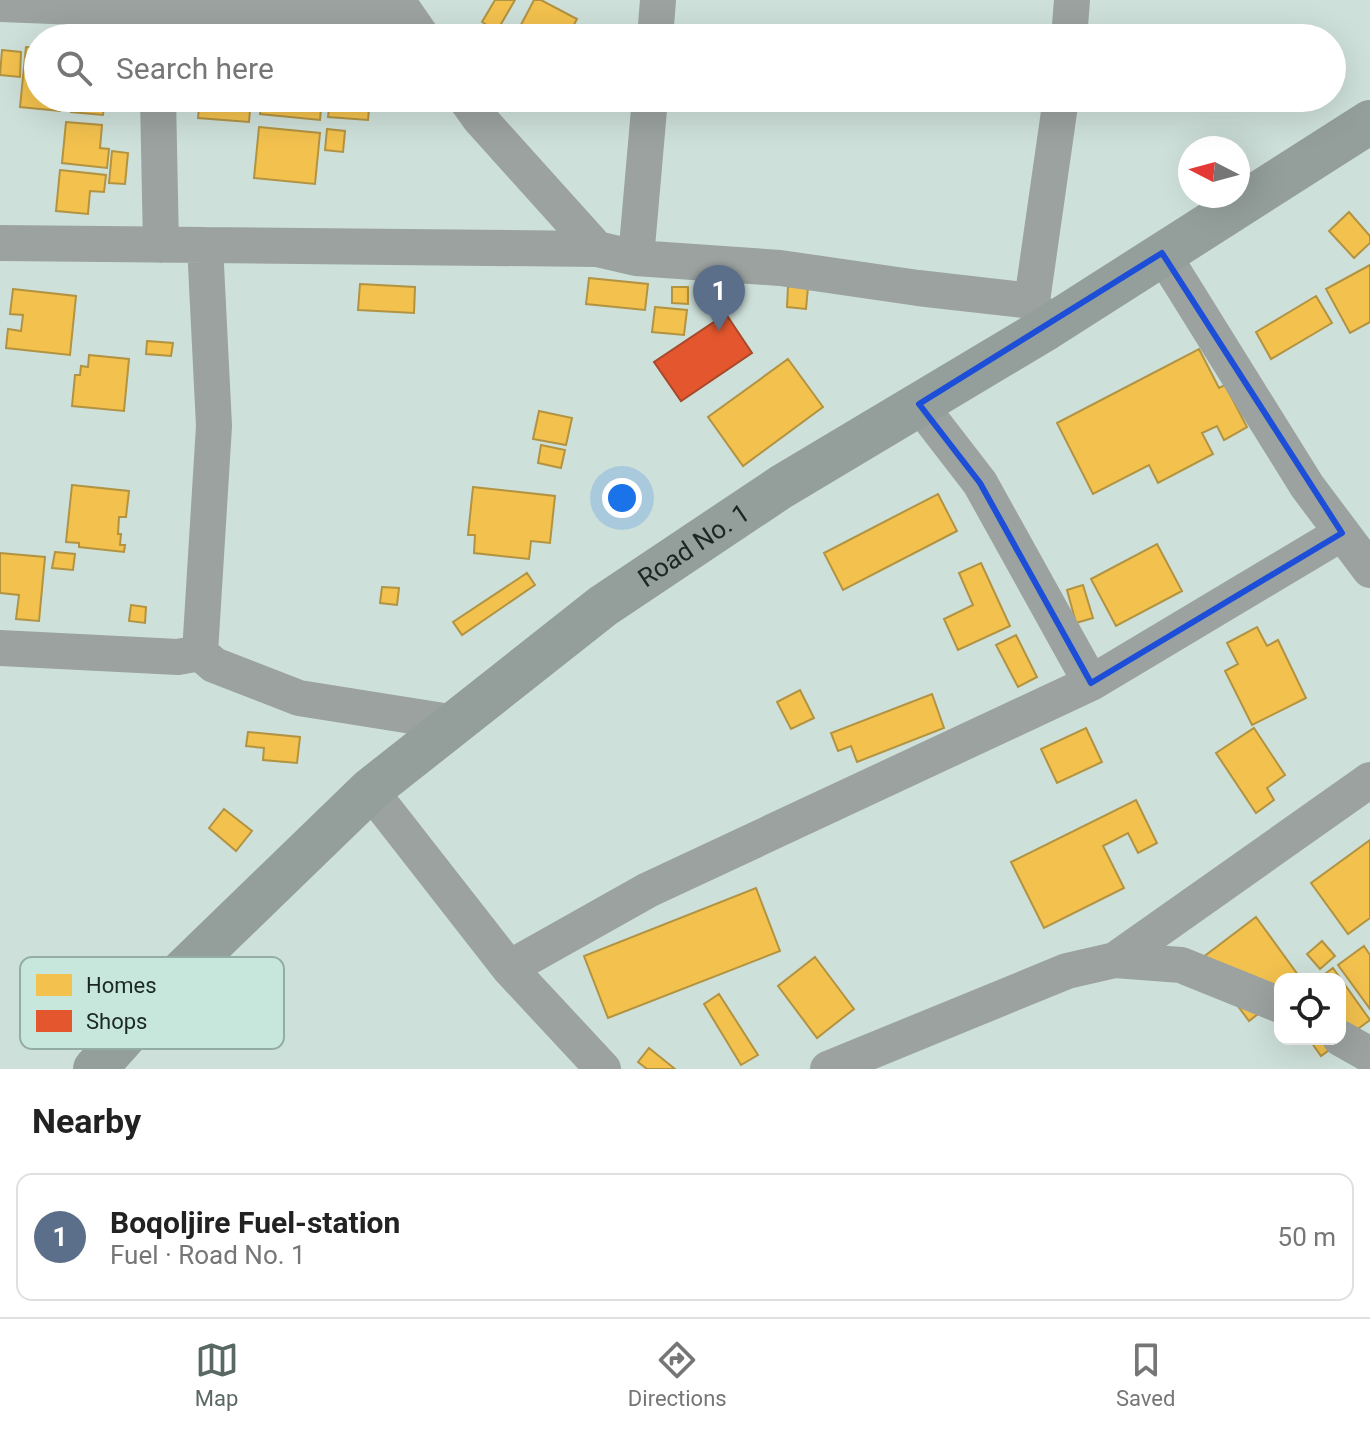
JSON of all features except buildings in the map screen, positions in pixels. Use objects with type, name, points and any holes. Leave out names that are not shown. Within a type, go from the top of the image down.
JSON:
[{"type":"highway","name":"Road No. 1","points":[[198,957],[370,790],[603,606],[781,487],[919,404],[1040,314],[1162,253],[1370,122]]},
{"type":"highway","name":"Road No. 1","points":[[95,1069],[113,1049]]},
{"type":"street","points":[[656,24],[658,0]]},
{"type":"street","points":[[1070,24],[1072,0]]},
{"type":"street","points":[[0,4],[156,16],[412,17]]},
{"type":"street","points":[[158,112],[161,245]]},
{"type":"street","points":[[475,112],[597,249]]},
{"type":"street","points":[[636,258],[649,112]]},
{"type":"street","points":[[0,243],[597,249],[636,258],[780,268],[918,288],[1040,314],[1060,112]]},
{"type":"street","points":[[200,653],[214,426],[205,245]]},
{"type":"street","points":[[1162,253],[1307,486],[1370,570]]},
{"type":"street","points":[[919,404],[980,483],[1091,683]]},
{"type":"street","points":[[509,968],[648,890],[1091,683],[1342,533]]},
{"type":"street","points":[[0,648],[178,657],[200,653]]},
{"type":"street","points":[[200,653],[214,665],[299,698],[456,723]]},
{"type":"street","points":[[1115,960],[1370,780]]},
{"type":"street","points":[[370,790],[509,968],[603,1069]]},
{"type":"street","points":[[828,1069],[1067,971],[1115,960],[1181,965],[1274,1003]]},
{"type":"street","points":[[1346,1041],[1370,1055]]},
{"type":"highlighted area","points":[[1162,253],[1342,533],[1091,683],[980,483],[919,404]]},
{"type":"place","name":"Boqoljire Fuel-station","points":[[719,331]]}]
